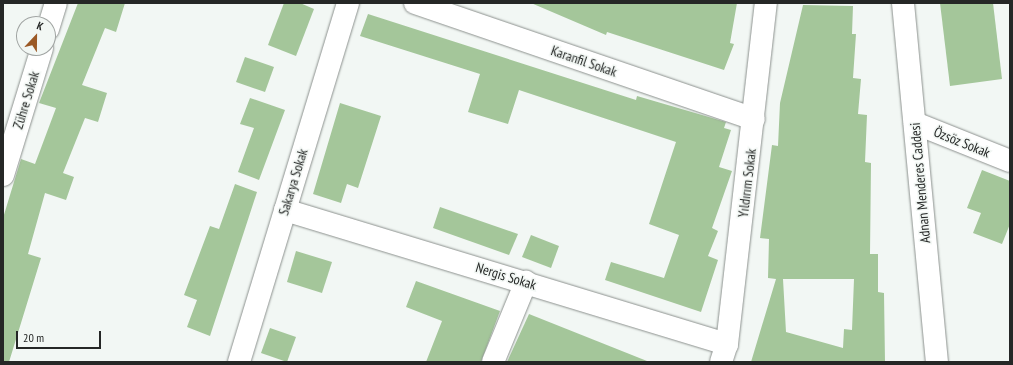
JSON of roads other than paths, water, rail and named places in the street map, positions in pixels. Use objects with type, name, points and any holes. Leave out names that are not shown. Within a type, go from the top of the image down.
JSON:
[{"type":"street","points":[[52,16],[56,3]]},
{"type":"street","name":"Sakarya Sokak","points":[[239,362],[348,3]]},
{"type":"street","name":"Karanfil Sokak","points":[[415,3],[754,119]]},
{"type":"street","name":"Yıldırım Sokak","points":[[724,353],[754,119],[766,3]]},
{"type":"street","name":"Adnan Menderes Caddesi","points":[[904,3],[937,362]]},
{"type":"street","name":"Zühre Sokak","points":[[3,175],[40,56]]},
{"type":"street","name":"Özsöz Sokak","points":[[915,123],[1010,161]]},
{"type":"street","name":"Nergis Sokak","points":[[285,210],[526,282],[724,353]]},
{"type":"street","points":[[493,362],[526,282]]}]
